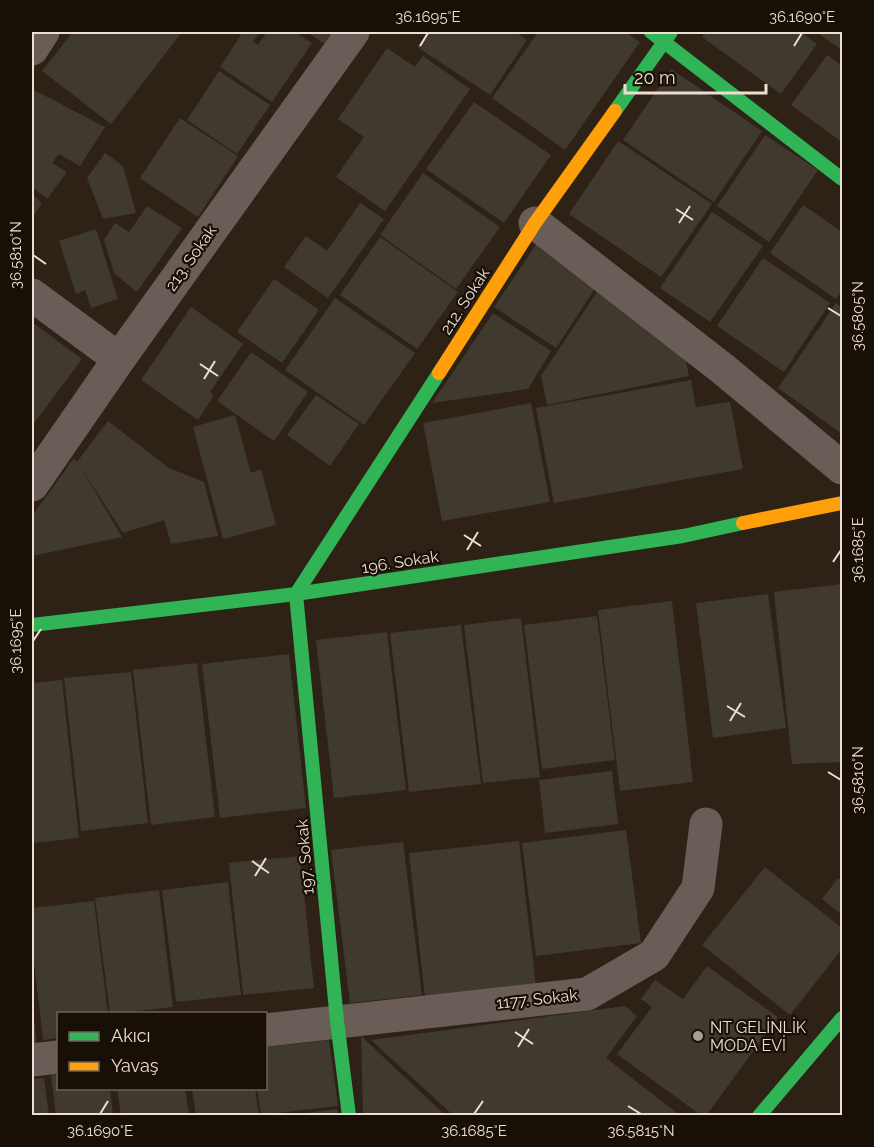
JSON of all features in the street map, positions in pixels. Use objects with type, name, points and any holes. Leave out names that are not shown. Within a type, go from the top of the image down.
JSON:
[{"type":"street","points":[[32,49],[44,32]]},
{"type":"street","name":"213. Sokak","points":[[32,485],[352,32]]},
{"type":"street","points":[[651,32],[668,37],[843,179]]},
{"type":"street","name":"212. Sokak","points":[[296,594],[535,223],[668,37]]},
{"type":"street","points":[[535,223],[723,369],[843,468]]},
{"type":"street","points":[[32,295],[119,359]]},
{"type":"street","name":"196. Sokak","points":[[32,625],[296,594],[683,536],[843,503]]},
{"type":"street","name":"197. Sokak","points":[[296,594],[337,1021],[349,1116]]},
{"type":"street","name":"1177. Sokak","points":[[267,1030],[587,994],[654,956],[698,888],[706,824]]},
{"type":"street","points":[[759,1116],[843,1018]]},
{"type":"street","points":[[32,1060],[57,1057]]},
{"type":"building","points":[[73,32],[182,32],[111,124],[42,71]]},
{"type":"building","points":[[236,32],[260,32],[253,42],[258,45],[267,32],[295,32],[312,43],[272,102],[220,67],[241,35]]},
{"type":"building","points":[[307,32],[333,32],[324,44]]},
{"type":"building","points":[[428,32],[515,32],[527,40],[490,95],[417,47]]},
{"type":"building","points":[[538,32],[625,32],[640,42],[565,150],[492,98]]},
{"type":"building","points":[[706,32],[800,32],[817,44],[781,94],[702,37]]},
{"type":"building","points":[[823,32],[842,32],[842,50],[820,35]]},
{"type":"building","points":[[387,48],[415,67],[423,56],[470,89],[385,211],[336,177],[364,137],[338,119]]},
{"type":"building","points":[[827,55],[842,66],[842,142],[791,105]]},
{"type":"building","points":[[671,69],[762,131],[714,202],[623,140]]},
{"type":"building","points":[[219,71],[270,105],[237,154],[187,120]]},
{"type":"building","points":[[32,89],[105,127],[80,166],[59,154],[52,163],[67,172],[47,199],[32,187]]},
{"type":"building","points":[[474,102],[551,155],[504,223],[426,169]]},
{"type":"building","points":[[180,118],[238,156],[198,217],[140,178]]},
{"type":"building","points":[[765,135],[818,170],[769,242],[717,206]]},
{"type":"building","points":[[618,141],[712,204],[661,277],[569,214]]},
{"type":"building","points":[[105,153],[123,166],[136,213],[103,219],[87,178]]},
{"type":"building","points":[[423,173],[500,227],[456,289],[380,235]]},
{"type":"building","points":[[32,194],[42,203],[32,219]]},
{"type":"building","points":[[360,203],[384,219],[328,298],[284,267],[306,236],[327,251]]},
{"type":"building","points":[[803,205],[842,232],[842,290],[836,299],[770,253]]},
{"type":"building","points":[[147,206],[182,228],[137,292],[114,273],[104,240],[115,223],[129,232]]},
{"type":"building","points":[[712,212],[763,246],[710,322],[660,288]]},
{"type":"building","points":[[96,229],[118,299],[91,308],[85,290],[76,294],[59,241]]},
{"type":"building","points":[[380,237],[458,292],[417,349],[340,295]]},
{"type":"building","points":[[537,243],[598,284],[556,348],[494,307]]},
{"type":"building","points":[[763,258],[830,303],[784,372],[717,326]]},
{"type":"building","points":[[274,279],[319,310],[282,363],[237,332]]},
{"type":"building","points":[[599,289],[683,347],[689,376],[547,405],[541,376]]},
{"type":"building","points":[[335,298],[415,353],[364,425],[285,370]]},
{"type":"building","points":[[836,303],[842,308],[842,434],[778,388]]},
{"type":"building","points":[[191,307],[243,344],[210,392],[214,395],[198,420],[141,380]]},
{"type":"building","points":[[493,313],[551,351],[528,389],[432,403]]},
{"type":"building","points":[[32,322],[82,359],[32,426]]},
{"type":"building","points":[[251,352],[308,392],[274,441],[217,401]]},
{"type":"building","points":[[691,380],[696,407],[730,402],[743,469],[554,503],[536,408]]},
{"type":"building","points":[[316,395],[359,424],[330,466],[287,435]]},
{"type":"building","points":[[531,403],[550,502],[442,521],[423,423]]},
{"type":"building","points":[[235,415],[251,473],[261,469],[276,525],[223,539],[193,427]]},
{"type":"building","points":[[108,421],[169,468],[204,482],[218,536],[171,544],[164,520],[123,533],[80,466],[122,537],[32,556],[32,516],[74,458],[77,462]]},
{"type":"building","points":[[842,584],[842,762],[792,764],[774,592]]},
{"type":"building","points":[[768,594],[786,728],[713,738],[696,603]]},
{"type":"building","points":[[672,601],[693,782],[620,791],[598,610]]},
{"type":"building","points":[[597,616],[615,760],[542,769],[524,625]]},
{"type":"building","points":[[521,618],[540,777],[483,783],[464,625]]},
{"type":"building","points":[[461,625],[481,784],[409,792],[390,633]]},
{"type":"building","points":[[387,632],[406,790],[334,798],[316,640]]},
{"type":"building","points":[[289,654],[306,808],[220,818],[202,664]]},
{"type":"building","points":[[197,663],[215,817],[151,825],[133,670]]},
{"type":"building","points":[[131,672],[148,823],[81,831],[64,678]]},
{"type":"building","points":[[62,680],[79,838],[32,843],[32,683]]},
{"type":"building","points":[[612,771],[618,824],[545,833],[539,780]]},
{"type":"building","points":[[626,830],[641,943],[536,956],[522,843]]},
{"type":"building","points":[[519,841],[536,985],[425,997],[409,853]]},
{"type":"building","points":[[403,842],[422,995],[350,1003],[331,850]]},
{"type":"building","points":[[300,856],[314,988],[243,995],[229,863]]},
{"type":"building","points":[[765,867],[842,928],[842,949],[790,1015],[702,945]]},
{"type":"building","points":[[838,878],[842,881],[842,915],[822,899]]},
{"type":"building","points":[[228,882],[241,995],[176,1002],[162,890]]},
{"type":"building","points":[[159,890],[173,1007],[110,1012],[95,898]]},
{"type":"building","points":[[94,901],[108,1012],[57,1012],[57,1038],[43,1040],[32,945],[32,908]]},
{"type":"building","name":"NT GELİNLİK MODA EVİ","points":[[707,966],[778,1017],[706,1116],[702,1116],[617,1054],[652,1007],[641,999],[655,980],[683,999]]},
{"type":"building","points":[[625,1006],[637,1016],[606,1058],[681,1116],[454,1116],[371,1040]]},
{"type":"building","points":[[33,1010],[37,1045],[32,1045]]},
{"type":"building","points":[[361,1036],[446,1116],[363,1116]]},
{"type":"building","points":[[329,1040],[338,1106],[261,1115],[257,1090],[267,1090],[267,1047]]},
{"type":"building","points":[[51,1075],[57,1075],[57,1090],[110,1090],[113,1116],[56,1116]]},
{"type":"building","points":[[44,1078],[49,1116],[32,1116],[32,1079]]},
{"type":"building","points":[[117,1090],[185,1090],[189,1116],[121,1116]]},
{"type":"building","points":[[192,1090],[255,1090],[259,1116],[196,1116]]},
{"type":"building","points":[[337,1109],[338,1116],[298,1116],[298,1114]]},
{"type":"traffic: fast","points":[[651,32],[842,179]]},
{"type":"traffic: fast","points":[[615,111],[671,32]]},
{"type":"traffic: fast","points":[[349,1116],[337,1021],[296,594],[439,373]]},
{"type":"traffic: fast","points":[[32,625],[296,594],[683,536],[743,523]]},
{"type":"traffic: fast","points":[[759,1116],[842,1018]]},
{"type":"traffic: slow","points":[[439,373],[535,223],[615,111]]},
{"type":"traffic: slow","points":[[743,523],[842,503]]},
{"type":"place","name":"NT GELİNLİK MODA EVİ","points":[[698,1036]]}]
